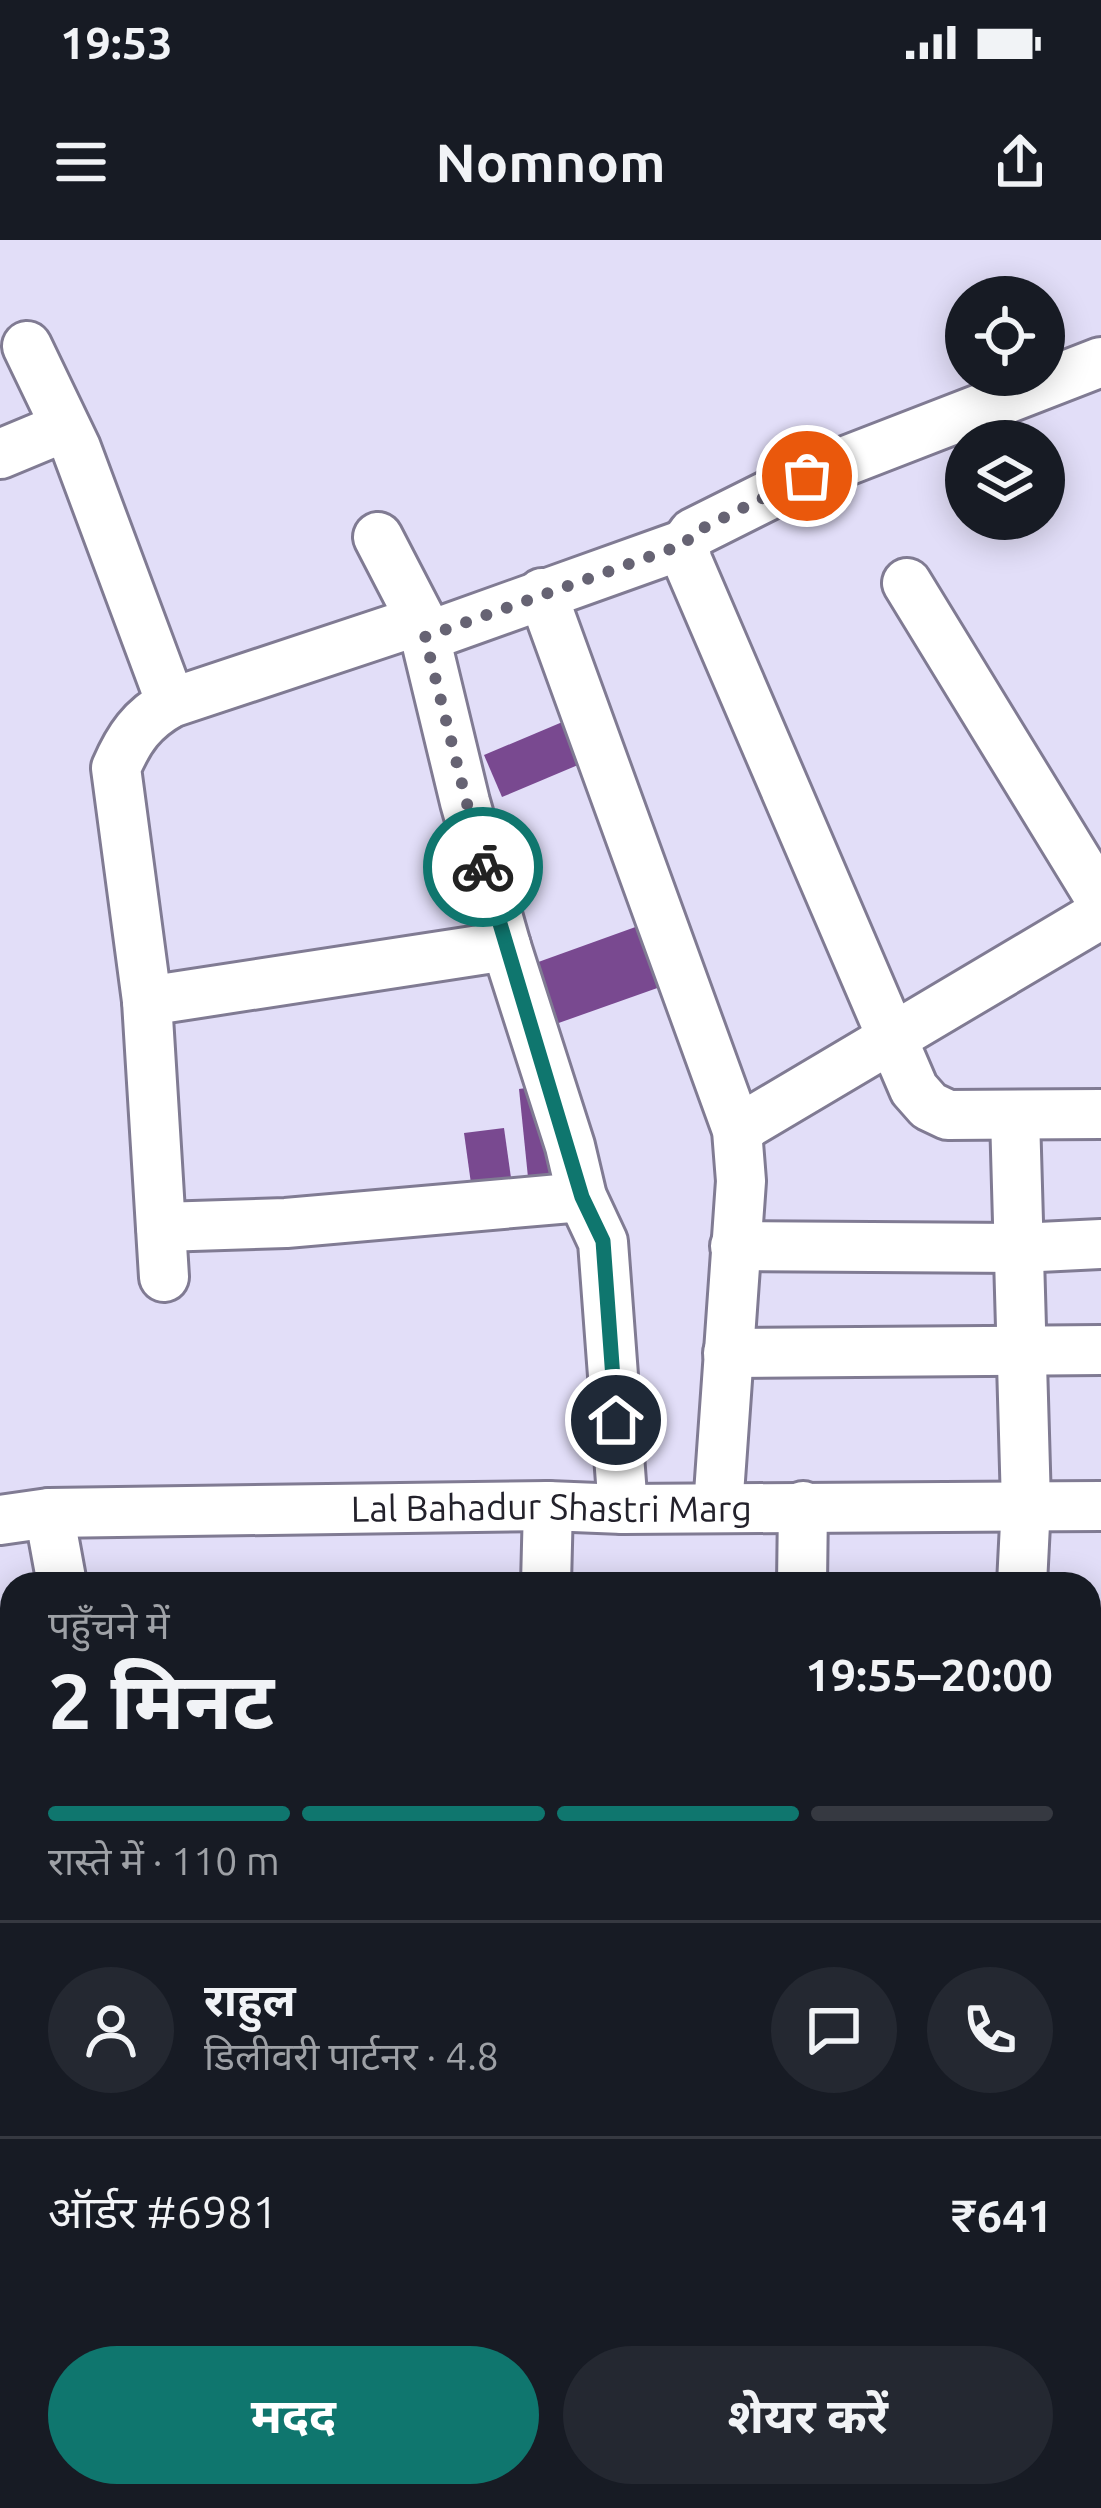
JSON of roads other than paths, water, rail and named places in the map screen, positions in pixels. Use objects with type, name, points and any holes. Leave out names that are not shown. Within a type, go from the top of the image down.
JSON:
[{"type":"street","points":[[28,346],[65,427],[171,703]]},
{"type":"street","points":[[164,1277],[147,1001],[116,768],[127,741],[148,716],[171,703],[542,593],[685,544],[693,533],[807,476],[1101,362]]},
{"type":"street","points":[[0,454],[65,427]]},
{"type":"street","points":[[378,537],[423,629],[506,946],[582,1197],[603,1241],[622,1509]]},
{"type":"street","points":[[685,544],[696,581],[914,1089],[929,1106],[948,1115],[1101,1114]]},
{"type":"street","points":[[907,583],[1101,900]]},
{"type":"street","points":[[542,593],[737,1130],[741,1180],[718,1508]]},
{"type":"street","points":[[737,1130],[1101,914]]},
{"type":"street","points":[[147,1001],[506,946]]},
{"type":"street","points":[[1015,1115],[1026,1504],[1023,1572]]},
{"type":"street","points":[[161,1227],[286,1223],[582,1197]]},
{"type":"street","points":[[735,1246],[1101,1244]]},
{"type":"street","points":[[728,1353],[1101,1350]]},
{"type":"street","points":[[546,1572],[548,1506]]},
{"type":"street","name":"Lal Bahadur Shastri Marg","points":[[0,1520],[49,1513],[548,1506],[1101,1506]]},
{"type":"street","points":[[802,1506],[802,1572]]},
{"type":"street","points":[[49,1513],[60,1572]]}]
